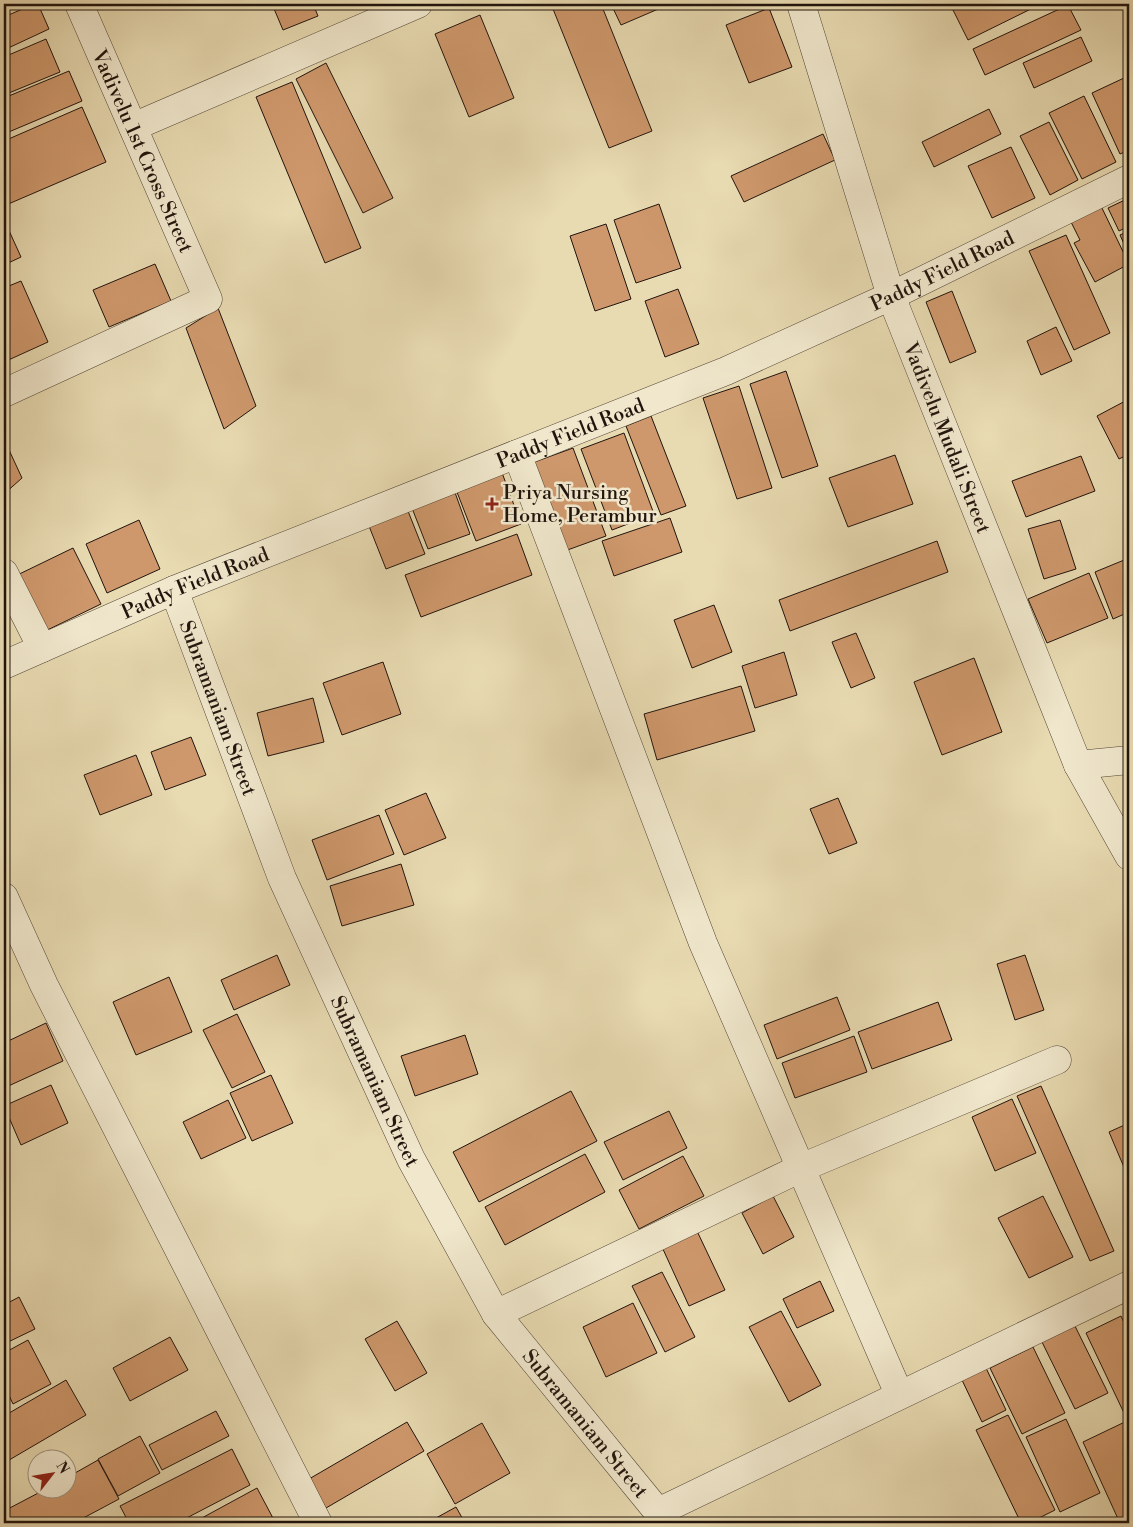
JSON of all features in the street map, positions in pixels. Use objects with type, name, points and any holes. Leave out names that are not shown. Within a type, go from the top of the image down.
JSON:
[{"type":"street","name":"Vadivelu 1st Cross Street","points":[[4,393],[208,298],[79,4]]},
{"type":"street","points":[[133,127],[418,4]]},
{"type":"street","name":"Vadivelu Mudali Street","points":[[801,4],[891,296],[1078,765],[1129,856]]},
{"type":"street","name":"Paddy Field Road","points":[[4,665],[174,590],[726,372],[891,296],[1129,179]]},
{"type":"street","points":[[517,454],[703,943],[899,1394]]},
{"type":"street","points":[[4,574],[42,648]]},
{"type":"street","name":"Subramaniam Street","points":[[174,590],[282,878],[411,1159],[496,1314],[661,1518]]},
{"type":"street","points":[[1078,765],[1129,760]]},
{"type":"street","points":[[4,897],[44,986],[318,1523]]},
{"type":"street","points":[[496,1314],[801,1168],[1057,1060]]},
{"type":"street","points":[[661,1518],[899,1394],[1129,1285]]},
{"type":"building","points":[[4,4],[22,4],[4,12]]},
{"type":"building","points":[[38,4],[49,29],[4,50],[4,17]]},
{"type":"building","points":[[272,4],[313,4],[318,16],[283,30]]},
{"type":"building","points":[[551,4],[601,4],[652,131],[609,148]]},
{"type":"building","points":[[611,4],[670,4],[621,25]]},
{"type":"building","points":[[955,4],[1041,4],[968,40],[951,6]]},
{"type":"building","points":[[1068,5],[1081,30],[985,75],[973,49]]},
{"type":"building","points":[[769,8],[792,67],[749,83],[726,25]]},
{"type":"building","points":[[480,15],[514,98],[469,117],[435,34]]},
{"type":"building","points":[[1081,37],[1092,61],[1034,88],[1023,63]]},
{"type":"building","points":[[46,39],[60,72],[4,95],[4,57]]},
{"type":"building","points":[[326,63],[393,198],[363,213],[296,79]]},
{"type":"building","points":[[69,71],[82,101],[4,134],[4,98]]},
{"type":"building","points":[[1124,78],[1129,90],[1129,150],[1120,154],[1092,93]]},
{"type":"building","points":[[292,82],[361,248],[325,263],[256,97]]},
{"type":"building","points":[[1084,96],[1116,162],[1082,179],[1049,113]]},
{"type":"building","points":[[82,107],[106,162],[6,205],[4,141]]},
{"type":"building","points":[[989,109],[1001,134],[934,167],[922,142]]},
{"type":"building","points":[[1049,122],[1078,180],[1050,195],[1020,136]]},
{"type":"building","points":[[823,134],[835,160],[744,202],[731,176]]},
{"type":"building","points":[[1011,147],[1035,198],[992,218],[968,166]]},
{"type":"building","points":[[1129,198],[1129,226],[1119,231],[1108,208]]},
{"type":"building","points":[[659,204],[681,268],[636,283],[614,220]]},
{"type":"building","points":[[1101,206],[1129,264],[1095,282],[1074,243],[1080,240],[1071,222]]},
{"type":"building","points":[[6,224],[21,257],[4,265],[4,225]]},
{"type":"building","points":[[606,224],[631,299],[595,311],[570,236]]},
{"type":"building","points":[[1129,231],[1129,255],[1120,235]]},
{"type":"building","points":[[1066,235],[1110,333],[1074,350],[1029,251]]},
{"type":"building","points":[[155,264],[171,301],[109,327],[93,290]]},
{"type":"building","points":[[21,281],[48,342],[4,362],[4,288]]},
{"type":"building","points":[[678,289],[699,344],[665,357],[645,301]]},
{"type":"building","points":[[952,291],[976,352],[950,363],[926,302]]},
{"type":"building","points":[[218,308],[256,406],[224,429],[186,328]]},
{"type":"building","points":[[1056,327],[1072,361],[1041,375],[1027,341]]},
{"type":"building","points":[[786,371],[818,466],[782,478],[750,384]]},
{"type":"building","points":[[739,386],[772,488],[737,499],[703,398]]},
{"type":"building","points":[[1129,399],[1129,454],[1119,459],[1097,416]]},
{"type":"building","points":[[651,416],[686,506],[661,515],[626,426]]},
{"type":"building","points":[[624,433],[654,514],[612,530],[581,449]]},
{"type":"building","points":[[573,448],[606,536],[562,552],[529,464]]},
{"type":"building","points":[[9,450],[22,478],[4,494],[4,452]]},
{"type":"building","points":[[895,455],[913,504],[848,527],[829,478]]},
{"type":"building","points":[[1081,456],[1095,491],[1026,517],[1012,481]]},
{"type":"building","points":[[501,470],[521,524],[476,541],[455,487]]},
{"type":"building","points":[[453,487],[470,534],[428,549],[410,503]]},
{"type":"building","points":[[406,506],[425,554],[386,569],[367,521]]},
{"type":"building","points":[[670,518],[682,552],[614,576],[602,541]]},
{"type":"building","points":[[139,520],[160,569],[107,593],[86,544]]},
{"type":"building","points":[[1060,520],[1076,569],[1044,579],[1028,529]]},
{"type":"building","points":[[517,534],[532,575],[421,617],[405,575]]},
{"type":"building","points":[[937,541],[948,572],[790,631],[779,600]]},
{"type":"building","points":[[73,548],[101,604],[35,636],[7,580]]},
{"type":"building","points":[[1129,558],[1129,612],[1113,619],[1095,572]]},
{"type":"building","points":[[1089,573],[1108,618],[1047,643],[1028,599]]},
{"type":"building","points":[[714,605],[732,652],[692,668],[674,620]]},
{"type":"building","points":[[856,633],[875,678],[851,688],[832,642]]},
{"type":"building","points":[[784,652],[797,695],[755,708],[742,666]]},
{"type":"building","points":[[974,658],[1002,732],[942,755],[914,682]]},
{"type":"building","points":[[383,662],[401,714],[342,735],[323,683]]},
{"type":"building","points":[[741,686],[755,731],[657,760],[644,714]]},
{"type":"building","points":[[313,698],[324,742],[268,756],[257,713]]},
{"type":"building","points":[[191,737],[206,775],[165,790],[151,752]]},
{"type":"building","points":[[136,755],[152,795],[100,815],[84,775]]},
{"type":"building","points":[[426,793],[446,838],[404,855],[385,810]]},
{"type":"building","points":[[838,798],[857,843],[829,854],[810,809]]},
{"type":"building","points":[[379,815],[394,854],[327,880],[312,840]]},
{"type":"building","points":[[401,864],[414,905],[342,926],[330,886]]},
{"type":"building","points":[[277,955],[290,985],[234,1010],[221,980]]},
{"type":"building","points":[[1025,955],[1044,1010],[1015,1020],[997,964]]},
{"type":"building","points":[[169,977],[192,1032],[136,1055],[113,1002]]},
{"type":"building","points":[[837,997],[850,1030],[777,1059],[764,1025]]},
{"type":"building","points":[[938,1002],[952,1040],[872,1069],[858,1032]]},
{"type":"building","points":[[237,1014],[265,1072],[232,1088],[203,1030]]},
{"type":"building","points":[[46,1023],[63,1061],[4,1088],[4,1043]]},
{"type":"building","points":[[465,1035],[478,1074],[415,1096],[401,1056]]},
{"type":"building","points":[[854,1036],[867,1072],[795,1098],[782,1063]]},
{"type":"building","points":[[271,1075],[293,1123],[252,1141],[230,1093]]},
{"type":"building","points":[[51,1085],[68,1123],[21,1145],[4,1106]]},
{"type":"building","points":[[1041,1086],[1114,1251],[1090,1261],[1017,1096]]},
{"type":"building","points":[[571,1091],[597,1141],[479,1202],[453,1152]]},
{"type":"building","points":[[1012,1099],[1036,1153],[995,1171],[972,1117]]},
{"type":"building","points":[[228,1100],[246,1138],[201,1159],[183,1122]]},
{"type":"building","points":[[669,1111],[687,1148],[623,1180],[604,1142]]},
{"type":"building","points":[[1129,1123],[1129,1179],[1109,1132]]},
{"type":"building","points":[[585,1154],[605,1192],[505,1245],[485,1207]]},
{"type":"building","points":[[683,1156],[704,1196],[639,1229],[619,1190]]},
{"type":"building","points":[[773,1196],[794,1237],[763,1254],[742,1213]]},
{"type":"building","points":[[1043,1196],[1073,1257],[1029,1278],[998,1218]]},
{"type":"building","points":[[697,1231],[725,1290],[689,1306],[662,1247]]},
{"type":"building","points":[[662,1272],[695,1337],[665,1352],[632,1286]]},
{"type":"building","points":[[820,1281],[834,1311],[797,1328],[783,1299]]},
{"type":"building","points":[[19,1297],[35,1329],[4,1344],[4,1305]]},
{"type":"building","points":[[633,1303],[657,1353],[606,1377],[583,1327]]},
{"type":"building","points":[[781,1311],[821,1385],[789,1402],[749,1327]]},
{"type":"building","points":[[1121,1316],[1129,1333],[1129,1410],[1124,1413],[1086,1333]]},
{"type":"building","points":[[397,1321],[427,1373],[395,1391],[365,1339]]},
{"type":"building","points":[[1074,1324],[1108,1393],[1075,1409],[1041,1340]]},
{"type":"building","points":[[170,1337],[188,1370],[130,1401],[113,1368]]},
{"type":"building","points":[[28,1340],[51,1384],[13,1404],[4,1385],[4,1353]]},
{"type":"building","points":[[1033,1347],[1065,1413],[1022,1434],[990,1368]]},
{"type":"building","points":[[986,1368],[1006,1410],[982,1422],[962,1380]]},
{"type":"building","points":[[66,1380],[86,1415],[4,1463],[4,1416]]},
{"type":"building","points":[[216,1411],[229,1436],[162,1470],[149,1445]]},
{"type":"building","points":[[1008,1415],[1055,1510],[1029,1523],[1021,1523],[976,1430]]},
{"type":"building","points":[[1066,1419],[1100,1493],[1060,1512],[1026,1437]]},
{"type":"building","points":[[1129,1420],[1129,1516],[1119,1521],[1083,1442]]},
{"type":"building","points":[[407,1422],[424,1451],[326,1508],[309,1479]]},
{"type":"building","points":[[482,1423],[510,1473],[455,1504],[427,1454]]},
{"type":"building","points":[[140,1436],[160,1473],[118,1496],[98,1459]]},
{"type":"building","points":[[232,1449],[250,1485],[177,1523],[129,1523],[120,1506]]},
{"type":"building","points":[[98,1460],[119,1499],[74,1523],[4,1523],[4,1511],[28,1498],[28,1500],[78,1500],[78,1471]]},
{"type":"building","points":[[257,1488],[274,1520],[269,1523],[202,1523],[200,1519]]},
{"type":"building","points":[[456,1507],[465,1523],[427,1523]]},
{"type":"place","name":"Priya Nursing Home, Perambur","points":[[492,504]]}]
